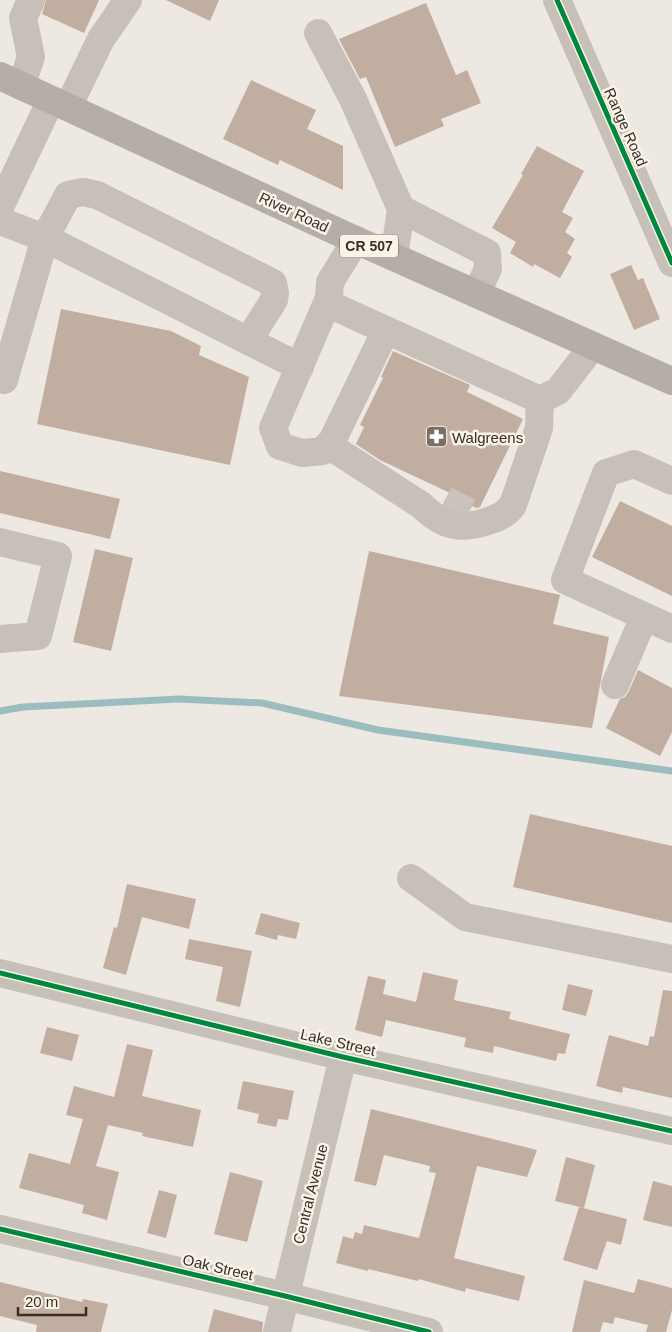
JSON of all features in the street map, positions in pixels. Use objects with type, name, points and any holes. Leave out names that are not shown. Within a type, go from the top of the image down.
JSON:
[{"type":"main road","name":"River Road","points":[[10,81],[356,240],[672,381]]},
{"type":"street","points":[[10,81],[31,57],[23,18],[31,0]]},
{"type":"street","points":[[0,207],[59,104],[128,0]]},
{"type":"street","name":"Range Road","points":[[557,0],[672,263]]},
{"type":"street","points":[[318,33],[353,99],[401,209],[394,257]]},
{"type":"street","points":[[4,380],[45,238],[68,195],[83,192],[97,195],[273,283],[274,300],[248,341]]},
{"type":"street","points":[[401,209],[487,253],[488,269],[476,294]]},
{"type":"street","points":[[0,221],[45,238],[300,367]]},
{"type":"street","points":[[356,240],[330,282],[329,298],[273,428],[280,446],[302,453],[323,451],[332,441],[386,330]]},
{"type":"street","points":[[329,298],[333,306],[540,400]]},
{"type":"street","points":[[540,400],[558,391],[593,346]]},
{"type":"street","points":[[328,445],[421,505],[430,514],[454,525],[476,526],[486,517],[509,511],[513,505],[539,428],[540,400]]},
{"type":"street","points":[[672,481],[634,464],[606,474],[565,580],[672,629]]},
{"type":"street","points":[[374,474],[407,481],[445,500]]},
{"type":"street","points":[[0,542],[58,556],[38,636],[0,639]]},
{"type":"street","points":[[615,684],[644,617]]},
{"type":"street","points":[[411,878],[465,917],[672,959]]},
{"type":"street","name":"Lake Street","points":[[0,973],[343,1057],[672,1131]]},
{"type":"street","name":"Central Avenue","points":[[277,1332],[343,1057]]},
{"type":"street","name":"Oak Street","points":[[0,1229],[286,1296],[429,1332]]},
{"type":"building","points":[[46,0],[99,0],[84,33],[42,14]]},
{"type":"building","points":[[166,0],[219,0],[210,21]]},
{"type":"building","points":[[426,3],[456,75],[467,70],[481,103],[441,119],[444,126],[395,147],[366,77],[360,79],[339,39]]},
{"type":"building","points":[[251,80],[316,110],[307,129],[343,146],[343,190],[280,160],[278,165],[223,139]]},
{"type":"building","points":[[537,146],[584,171],[562,212],[573,218],[565,232],[575,239],[567,253],[572,257],[560,278],[534,264],[533,267],[510,253],[516,242],[492,228],[523,175],[521,174]]},
{"type":"building","points":[[631,265],[638,280],[643,278],[660,319],[634,330],[610,274]]},
{"type":"building","points":[[61,309],[171,331],[201,346],[199,355],[249,377],[230,465],[37,424]]},
{"type":"building","name":"Walgreens","points":[[393,351],[470,385],[467,392],[523,419],[480,507],[472,506],[470,510],[451,508],[443,503],[450,493],[380,460],[356,444],[364,427],[360,425],[383,378],[381,377]]},
{"type":"building","points":[[0,471],[120,499],[110,539],[0,513]]},
{"type":"building","points":[[620,501],[672,526],[672,596],[592,557]]},
{"type":"building","points":[[95,549],[133,558],[111,651],[73,642]]},
{"type":"building","points":[[369,551],[560,595],[553,624],[609,637],[592,728],[339,696]]},
{"type":"building","points":[[638,670],[672,688],[672,732],[660,756],[606,728],[620,699],[625,697],[629,691]]},
{"type":"building","points":[[530,814],[672,846],[672,923],[513,887]]},
{"type":"building","points":[[127,884],[196,899],[189,929],[142,917],[126,975],[103,968],[114,927],[117,928]]},
{"type":"building","points":[[261,913],[300,923],[296,939],[278,935],[277,940],[255,934]]},
{"type":"building","points":[[189,939],[252,951],[240,1007],[216,1001],[223,967],[185,959]]},
{"type":"building","points":[[423,972],[458,980],[454,1000],[511,1012],[509,1019],[570,1034],[565,1054],[558,1053],[556,1061],[494,1046],[493,1053],[464,1047],[466,1038],[386,1020],[382,1037],[355,1030],[368,976],[386,980],[383,994],[416,1002]]},
{"type":"building","points":[[568,984],[593,990],[586,1016],[562,1010]]},
{"type":"building","points":[[663,990],[672,991],[672,1098],[623,1087],[622,1093],[596,1086],[609,1035],[648,1046],[650,1036],[654,1037]]},
{"type":"building","points":[[47,1027],[79,1035],[72,1061],[40,1053]]},
{"type":"building","points":[[127,1044],[153,1050],[142,1096],[201,1110],[193,1147],[142,1136],[143,1133],[108,1125],[96,1166],[119,1172],[107,1220],[82,1213],[84,1205],[19,1188],[29,1153],[70,1164],[83,1119],[66,1115],[74,1086],[114,1097]]},
{"type":"building","points":[[243,1081],[294,1091],[288,1120],[278,1119],[276,1127],[257,1123],[259,1114],[237,1109]]},
{"type":"building","points":[[371,1109],[537,1150],[527,1177],[477,1166],[454,1258],[525,1276],[519,1301],[466,1288],[465,1292],[419,1279],[418,1281],[336,1263],[343,1236],[353,1239],[355,1232],[362,1234],[364,1225],[419,1238],[436,1173],[429,1172],[430,1166],[384,1155],[376,1186],[354,1181]]},
{"type":"building","points":[[566,1157],[595,1165],[584,1208],[555,1201]]},
{"type":"building","points":[[230,1172],[263,1181],[247,1242],[214,1234]]},
{"type":"building","points":[[653,1181],[672,1186],[672,1227],[643,1220]]},
{"type":"building","points":[[159,1190],[177,1195],[166,1238],[147,1233]]},
{"type":"building","points":[[579,1207],[627,1219],[621,1245],[607,1241],[597,1270],[563,1260]]},
{"type":"building","points":[[638,1279],[672,1288],[672,1310],[666,1332],[646,1332],[648,1325],[615,1317],[613,1324],[603,1322],[600,1332],[572,1332],[584,1280],[634,1293]]},
{"type":"building","points":[[0,1282],[82,1302],[83,1299],[108,1304],[101,1332],[36,1332],[37,1325],[0,1316]]},
{"type":"building","points":[[214,1309],[263,1322],[262,1332],[208,1332]]},
{"type":"waterway","points":[[0,711],[23,707],[179,699],[262,703],[378,730],[672,771]]},
{"type":"tunnel","points":[[445,500],[469,512]]},
{"type":"cycle path","points":[[557,0],[672,263]]},
{"type":"cycle path","points":[[0,973],[343,1057],[672,1131]]},
{"type":"cycle path","points":[[0,1229],[429,1332]]},
{"type":"place","name":"Walgreens","points":[[436,437]]}]
